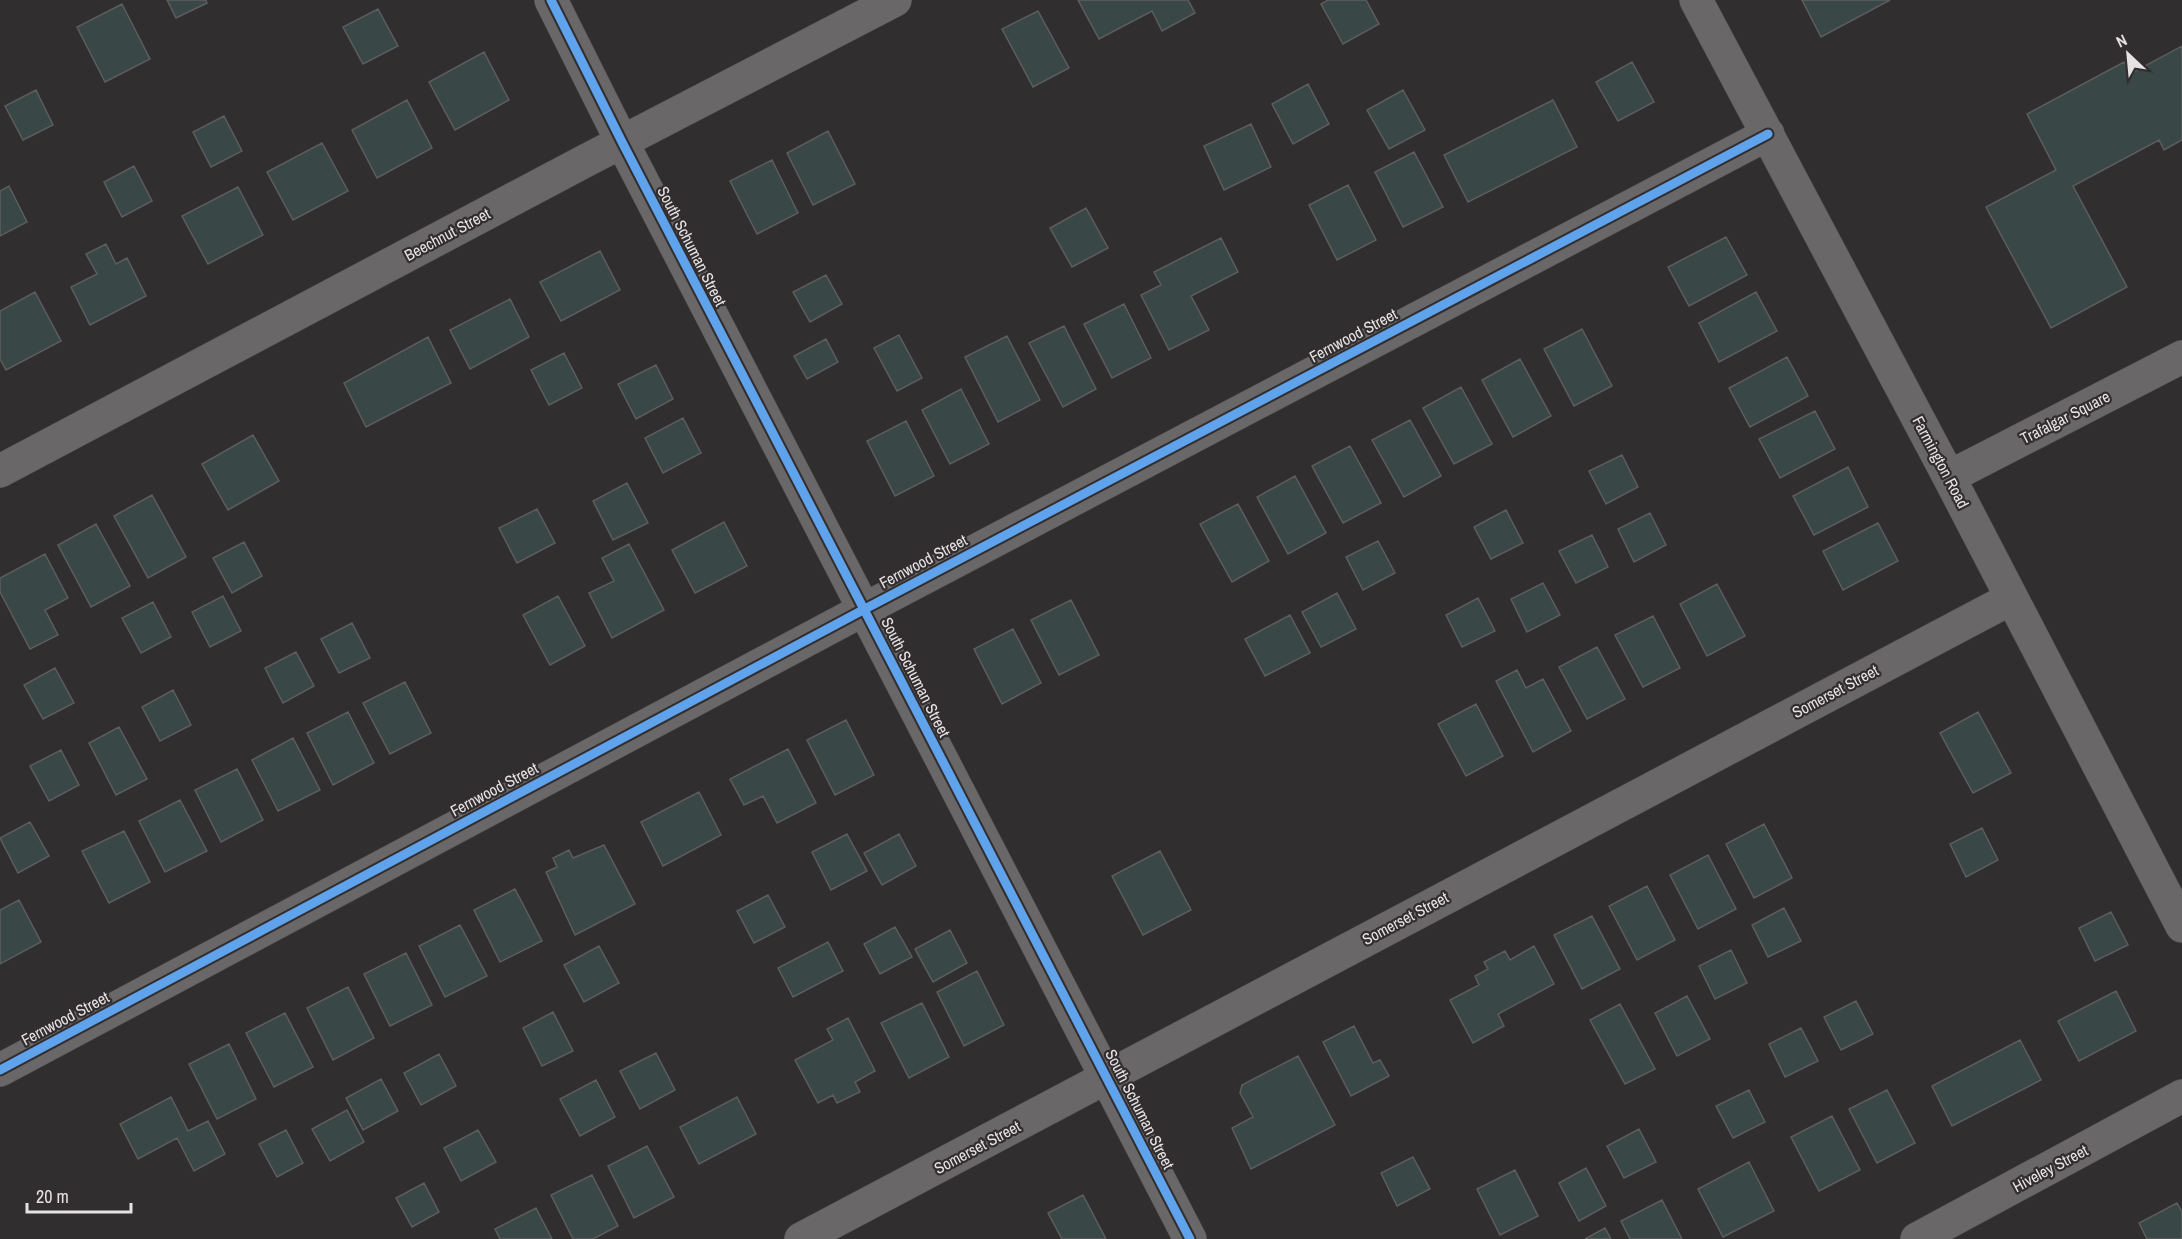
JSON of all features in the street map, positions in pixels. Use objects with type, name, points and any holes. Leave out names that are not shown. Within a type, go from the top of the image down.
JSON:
[{"type":"street","name":"South Schuman Street","points":[[551,0],[863,610],[1190,1239]]},
{"type":"street","name":"Beechnut Street","points":[[0,471],[895,0]]},
{"type":"street","name":"Farmington Road","points":[[1696,0],[1949,477],[2010,599],[2182,926]]},
{"type":"street","name":"Fernwood Street","points":[[0,1070],[863,610],[1767,134]]},
{"type":"street","name":"Trafalgar Square","points":[[1949,477],[2182,357]]},
{"type":"street","name":"Somerset Street","points":[[801,1239],[2010,599]]},
{"type":"street","name":"Hiveley Street","points":[[1917,1239],[2182,1096]]},
{"type":"building","points":[[167,0],[206,0],[207,3],[176,18]]},
{"type":"building","points":[[1078,0],[1188,0],[1195,13],[1162,31],[1152,11],[1099,39]]},
{"type":"building","points":[[1328,0],[1366,0],[1379,24],[1343,44],[1321,4]]},
{"type":"building","points":[[1802,0],[1890,0],[1821,37]]},
{"type":"building","points":[[122,4],[150,59],[105,82],[77,27]]},
{"type":"building","points":[[378,9],[398,46],[363,64],[343,27]]},
{"type":"building","points":[[1038,11],[1069,68],[1033,87],[1002,29]]},
{"type":"building","points":[[2182,46],[2182,140],[2164,150],[2159,140],[2073,186],[2127,287],[2051,328],[1986,207],[2056,170],[2027,114],[2124,62],[2130,74]]},
{"type":"building","points":[[484,52],[509,100],[455,130],[429,82]]},
{"type":"building","points":[[1632,62],[1654,102],[1618,121],[1596,82]]},
{"type":"building","points":[[1308,84],[1329,124],[1293,144],[1272,104]]},
{"type":"building","points":[[36,90],[53,125],[23,140],[5,106]]},
{"type":"building","points":[[1403,90],[1425,130],[1389,149],[1367,110]]},
{"type":"building","points":[[407,100],[432,148],[377,178],[352,130]]},
{"type":"building","points":[[1553,100],[1577,147],[1468,202],[1444,155]]},
{"type":"building","points":[[224,116],[242,151],[211,167],[193,132]]},
{"type":"building","points":[[1251,124],[1271,167],[1224,190],[1204,146]]},
{"type":"building","points":[[828,131],[855,184],[813,205],[787,153]]},
{"type":"building","points":[[322,143],[348,191],[293,220],[267,172]]},
{"type":"building","points":[[1414,152],[1443,207],[1403,227],[1375,172]]},
{"type":"building","points":[[772,160],[798,213],[757,234],[730,181]]},
{"type":"building","points":[[134,166],[152,201],[122,217],[104,182]]},
{"type":"building","points":[[1348,185],[1376,240],[1337,260],[1309,205]]},
{"type":"building","points":[[9,186],[27,222],[0,236],[0,191]]},
{"type":"building","points":[[238,187],[263,235],[208,264],[182,216]]},
{"type":"building","points":[[1086,208],[1108,248],[1072,267],[1050,228]]},
{"type":"building","points":[[1726,237],[1747,275],[1689,306],[1668,267]]},
{"type":"building","points":[[1221,238],[1238,272],[1191,296],[1209,330],[1169,350],[1141,295],[1161,285],[1154,272]]},
{"type":"building","points":[[106,244],[116,264],[127,258],[146,296],[90,325],[71,287],[97,274],[86,254]]},
{"type":"building","points":[[600,251],[620,290],[561,321],[540,282]]},
{"type":"building","points":[[826,275],[842,304],[810,322],[793,292]]},
{"type":"building","points":[[35,292],[61,341],[6,370],[0,359],[0,311]]},
{"type":"building","points":[[1756,292],[1777,331],[1719,362],[1699,323]]},
{"type":"building","points":[[510,299],[529,337],[470,369],[450,330]]},
{"type":"building","points":[[1124,304],[1151,358],[1112,378],[1084,324]]},
{"type":"building","points":[[1064,326],[1096,389],[1063,407],[1029,343]]},
{"type":"building","points":[[1582,329],[1612,386],[1574,406],[1544,349]]},
{"type":"building","points":[[899,335],[922,378],[897,391],[874,348]]},
{"type":"building","points":[[1007,336],[1040,400],[998,422],[965,357]]},
{"type":"building","points":[[428,337],[451,383],[366,427],[344,383]]},
{"type":"building","points":[[826,339],[838,362],[807,379],[794,356]]},
{"type":"building","points":[[564,353],[582,388],[549,405],[531,370]]},
{"type":"building","points":[[1787,357],[1808,396],[1750,427],[1729,388]]},
{"type":"building","points":[[1520,359],[1551,416],[1513,437],[1482,380]]},
{"type":"building","points":[[656,365],[673,399],[636,419],[618,384]]},
{"type":"building","points":[[1461,387],[1492,444],[1454,464],[1423,408]]},
{"type":"building","points":[[961,389],[989,444],[950,464],[922,410]]},
{"type":"building","points":[[1815,411],[1835,449],[1780,478],[1759,439]]},
{"type":"building","points":[[683,418],[701,453],[663,473],[645,438]]},
{"type":"building","points":[[1410,420],[1441,476],[1404,497],[1372,440]]},
{"type":"building","points":[[906,421],[934,476],[895,496],[867,441]]},
{"type":"building","points":[[253,435],[279,481],[228,510],[202,464]]},
{"type":"building","points":[[1350,446],[1381,503],[1343,523],[1312,466]]},
{"type":"building","points":[[1622,455],[1638,487],[1606,504],[1589,471]]},
{"type":"building","points":[[1848,467],[1868,507],[1814,535],[1793,496]]},
{"type":"building","points":[[1295,476],[1326,533],[1288,554],[1257,497]]},
{"type":"building","points":[[627,483],[648,523],[613,540],[593,501]]},
{"type":"building","points":[[152,495],[186,557],[148,578],[114,516]]},
{"type":"building","points":[[1238,504],[1269,561],[1232,582],[1200,524]]},
{"type":"building","points":[[537,509],[555,543],[517,563],[499,528]]},
{"type":"building","points":[[1506,510],[1523,543],[1491,559],[1474,527]]},
{"type":"building","points":[[1650,513],[1666,545],[1634,562],[1618,529]]},
{"type":"building","points":[[724,522],[747,566],[695,593],[672,550]]},
{"type":"building","points":[[1878,523],[1898,561],[1843,590],[1823,551]]},
{"type":"building","points":[[96,524],[130,586],[91,607],[58,545]]},
{"type":"building","points":[[1592,535],[1608,567],[1576,583],[1559,551]]},
{"type":"building","points":[[1378,541],[1395,573],[1363,590],[1346,557]]},
{"type":"building","points":[[244,542],[262,576],[232,593],[213,558]]},
{"type":"building","points":[[629,544],[664,610],[612,638],[589,593],[614,581],[602,558]]},
{"type":"building","points":[[45,554],[68,598],[45,610],[58,635],[30,649],[0,592],[0,578]]},
{"type":"building","points":[[1543,583],[1560,615],[1527,632],[1511,599]]},
{"type":"building","points":[[1717,584],[1745,636],[1707,656],[1680,604]]},
{"type":"building","points":[[1337,593],[1356,629],[1321,647],[1302,612]]},
{"type":"building","points":[[223,596],[241,631],[210,647],[192,612]]},
{"type":"building","points":[[558,596],[585,646],[550,665],[523,615]]},
{"type":"building","points":[[1478,598],[1495,631],[1462,647],[1446,615]]},
{"type":"building","points":[[1071,600],[1099,655],[1059,675],[1031,620]]},
{"type":"building","points":[[153,602],[171,637],[141,653],[122,618]]},
{"type":"building","points":[[1290,615],[1310,653],[1265,676],[1245,639]]},
{"type":"building","points":[[1653,616],[1680,668],[1643,687],[1615,635]]},
{"type":"building","points":[[352,623],[370,658],[339,673],[321,639]]},
{"type":"building","points":[[1013,629],[1041,683],[1002,704],[974,649]]},
{"type":"building","points":[[1597,647],[1625,699],[1587,719],[1559,667]]},
{"type":"building","points":[[296,652],[314,686],[283,703],[265,668]]},
{"type":"building","points":[[55,668],[74,703],[43,719],[24,685]]},
{"type":"building","points":[[1517,670],[1526,688],[1543,679],[1571,731],[1533,752],[1496,681]]},
{"type":"building","points":[[405,682],[431,733],[390,754],[363,703]]},
{"type":"building","points":[[173,690],[191,725],[160,741],[142,707]]},
{"type":"building","points":[[1476,704],[1503,756],[1466,776],[1438,724]]},
{"type":"building","points":[[348,712],[374,763],[333,785],[307,733]]},
{"type":"building","points":[[1978,712],[2011,773],[1973,793],[1940,733]]},
{"type":"building","points":[[846,720],[874,775],[835,795],[807,740]]},
{"type":"building","points":[[119,727],[147,779],[116,795],[89,743]]},
{"type":"building","points":[[293,738],[320,790],[278,811],[252,760]]},
{"type":"building","points":[[788,749],[816,803],[777,823],[763,796],[744,805],[730,779]]},
{"type":"building","points":[[61,750],[79,785],[49,801],[30,766]]},
{"type":"building","points":[[237,769],[263,820],[221,842],[195,790]]},
{"type":"building","points":[[699,792],[721,835],[663,866],[641,822]]},
{"type":"building","points":[[180,800],[207,851],[165,872],[139,821]]},
{"type":"building","points":[[30,822],[49,856],[18,873],[0,838]]},
{"type":"building","points":[[1764,824],[1792,878],[1754,898],[1726,844]]},
{"type":"building","points":[[1982,828],[1998,860],[1966,877],[1950,844]]},
{"type":"building","points":[[124,831],[150,882],[109,903],[82,851]]},
{"type":"building","points":[[847,834],[867,871],[831,890],[812,852]]},
{"type":"building","points":[[899,834],[916,866],[882,885],[864,853]]},
{"type":"building","points":[[604,845],[635,904],[575,935],[546,872],[557,867],[553,858],[569,850],[573,858]]},
{"type":"building","points":[[1160,851],[1191,910],[1143,935],[1112,876]]},
{"type":"building","points":[[1708,855],[1736,909],[1698,929],[1670,875]]},
{"type":"building","points":[[1647,886],[1675,940],[1637,960],[1609,906]]},
{"type":"building","points":[[515,889],[542,941],[500,962],[474,910]]},
{"type":"building","points":[[768,895],[785,927],[754,943],[737,911]]},
{"type":"building","points":[[19,900],[41,942],[0,964],[0,910]]},
{"type":"building","points":[[1784,908],[1801,941],[1768,957],[1752,925]]},
{"type":"building","points":[[2111,912],[2128,945],[2095,961],[2079,928]]},
{"type":"building","points":[[1592,916],[1620,969],[1582,989],[1554,935]]},
{"type":"building","points":[[460,925],[487,976],[445,997],[419,946]]},
{"type":"building","points":[[895,927],[912,957],[880,974],[864,944]]},
{"type":"building","points":[[950,930],[967,963],[933,982],[915,949]]},
{"type":"building","points":[[828,942],[843,971],[793,997],[778,968]]},
{"type":"building","points":[[599,946],[619,983],[584,1002],[564,965]]},
{"type":"building","points":[[1534,946],[1554,984],[1498,1014],[1504,1026],[1473,1043],[1450,1000],[1479,985],[1475,976],[1488,969],[1484,962],[1505,951],[1510,960]]},
{"type":"building","points":[[1731,950],[1747,983],[1715,999],[1699,966]]},
{"type":"building","points":[[406,953],[432,1005],[390,1026],[364,974]]},
{"type":"building","points":[[977,971],[1004,1025],[964,1046],[937,992]]},
{"type":"building","points":[[348,987],[374,1038],[333,1060],[307,1008]]},
{"type":"building","points":[[2116,991],[2136,1031],[2079,1061],[2058,1021]]},
{"type":"building","points":[[1687,996],[1710,1039],[1677,1056],[1655,1013]]},
{"type":"building","points":[[1856,1001],[1873,1034],[1841,1050],[1824,1017]]},
{"type":"building","points":[[922,1003],[949,1057],[909,1078],[881,1023]]},
{"type":"building","points":[[1620,1004],[1655,1069],[1625,1084],[1590,1020]]},
{"type":"building","points":[[553,1012],[573,1051],[542,1066],[523,1028]]},
{"type":"building","points":[[285,1013],[313,1067],[274,1087],[246,1033]]},
{"type":"building","points":[[848,1018],[875,1071],[855,1082],[860,1092],[837,1103],[833,1095],[818,1103],[795,1060],[833,1040],[827,1029]]},
{"type":"building","points":[[1354,1026],[1373,1063],[1380,1060],[1389,1076],[1351,1096],[1323,1042]]},
{"type":"building","points":[[1801,1028],[1818,1061],[1785,1077],[1769,1044]]},
{"type":"building","points":[[2020,1040],[2041,1080],[1952,1126],[1932,1086]]},
{"type":"building","points":[[229,1044],[256,1099],[217,1119],[189,1064]]},
{"type":"building","points":[[656,1053],[675,1090],[640,1109],[620,1071]]},
{"type":"building","points":[[439,1054],[456,1086],[421,1105],[404,1073]]},
{"type":"building","points":[[1298,1056],[1335,1125],[1251,1169],[1232,1128],[1253,1117],[1240,1093],[1242,1085]]},
{"type":"building","points":[[381,1079],[398,1111],[363,1130],[346,1098]]},
{"type":"building","points":[[596,1080],[615,1117],[580,1136],[560,1099]]},
{"type":"building","points":[[1749,1090],[1765,1122],[1733,1138],[1716,1106]]},
{"type":"building","points":[[1887,1090],[1915,1143],[1877,1163],[1849,1109]]},
{"type":"building","points":[[171,1097],[188,1131],[208,1121],[225,1154],[194,1171],[177,1138],[138,1159],[120,1124]]},
{"type":"building","points":[[737,1097],[756,1134],[699,1164],[680,1127]]},
{"type":"building","points":[[347,1110],[364,1142],[330,1161],[312,1129]]},
{"type":"building","points":[[1832,1116],[1860,1170],[1819,1191],[1791,1137]]},
{"type":"building","points":[[1639,1129],[1656,1162],[1624,1178],[1607,1146]]},
{"type":"building","points":[[286,1130],[303,1163],[277,1177],[259,1144]]},
{"type":"building","points":[[478,1130],[496,1162],[461,1181],[444,1148]]},
{"type":"building","points":[[647,1146],[674,1197],[634,1218],[608,1166]]},
{"type":"building","points":[[1413,1157],[1430,1189],[1397,1206],[1381,1173]]},
{"type":"building","points":[[1749,1162],[1774,1211],[1723,1237],[1698,1189]]},
{"type":"building","points":[[1586,1168],[1606,1206],[1579,1221],[1559,1183]]},
{"type":"building","points":[[1515,1170],[1538,1216],[1500,1235],[1477,1189]]},
{"type":"building","points":[[592,1175],[618,1226],[593,1239],[573,1239],[551,1195]]},
{"type":"building","points":[[424,1183],[439,1212],[412,1227],[396,1198]]},
{"type":"building","points":[[1083,1195],[1106,1239],[1062,1239],[1048,1213]]},
{"type":"building","points":[[1662,1200],[1682,1239],[1630,1239],[1621,1221]]},
{"type":"building","points":[[2177,1203],[2182,1212],[2182,1239],[2147,1239],[2139,1223]]},
{"type":"building","points":[[536,1208],[552,1239],[500,1239],[495,1229]]},
{"type":"building","points":[[1605,1228],[1611,1239],[1585,1239]]},
{"type":"cycle path","points":[[551,0],[622,142],[1190,1239]]},
{"type":"cycle path","points":[[0,1070],[863,610],[1768,134]]}]
